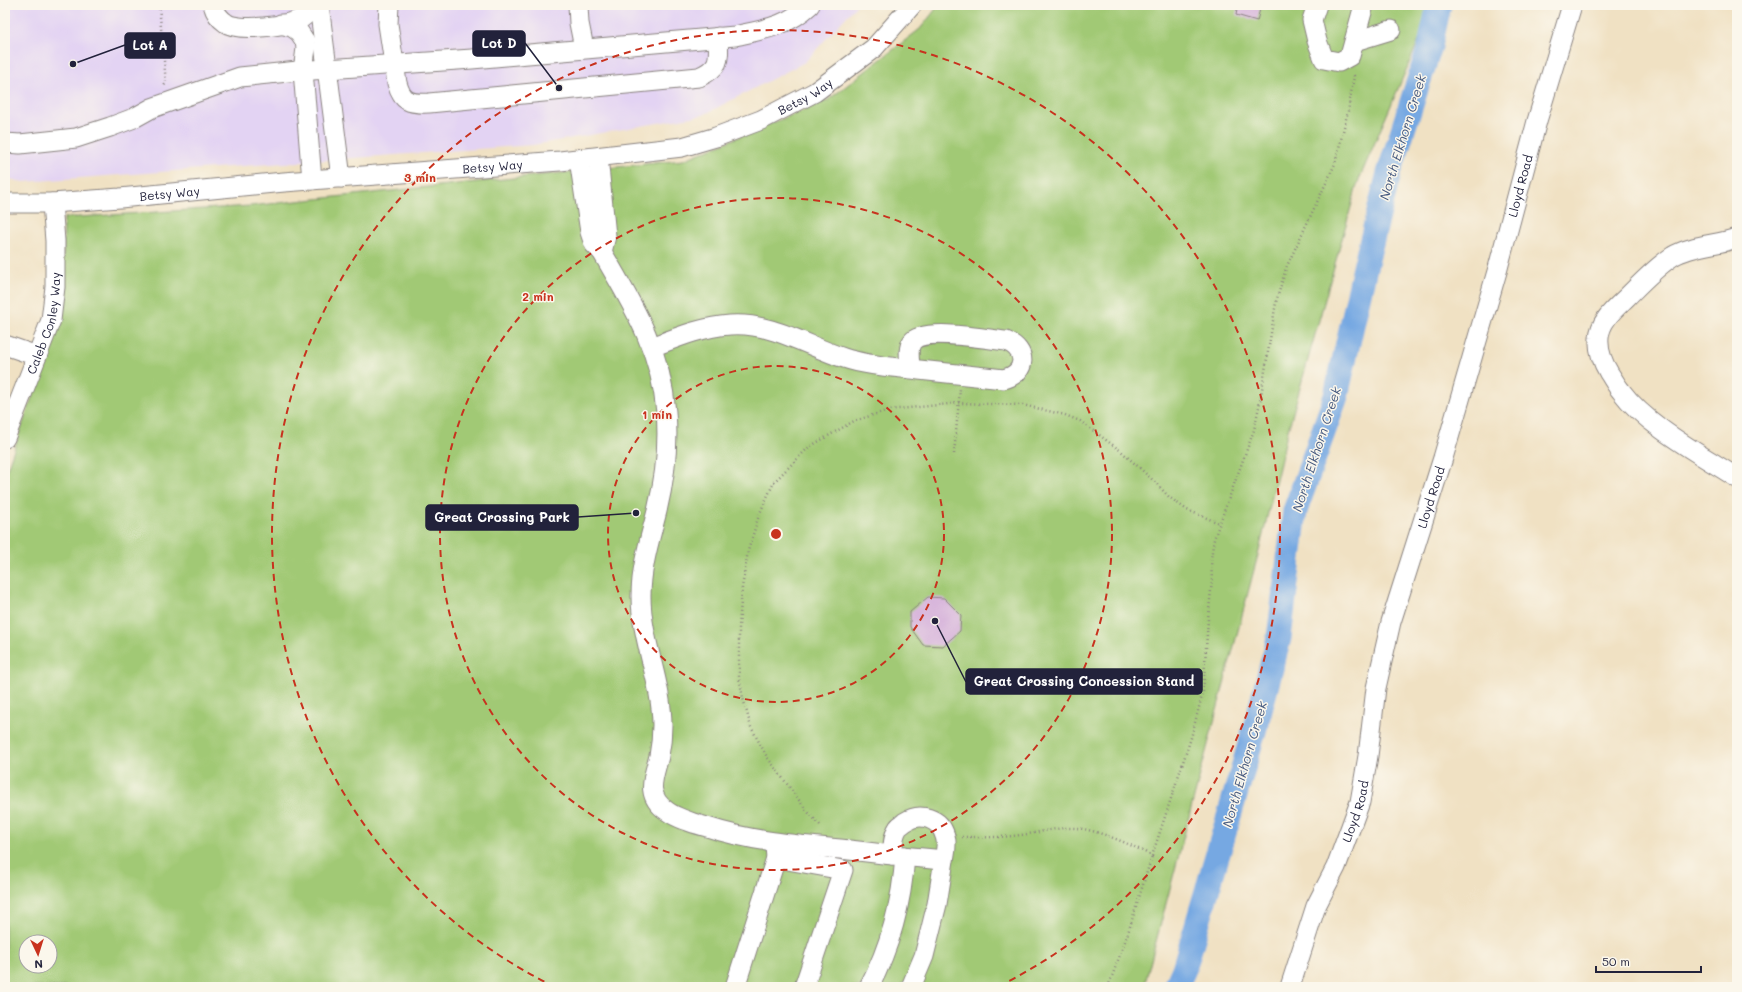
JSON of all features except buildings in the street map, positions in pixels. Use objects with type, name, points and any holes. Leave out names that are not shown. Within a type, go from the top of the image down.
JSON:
[{"type":"street","points":[[213,5],[217,14],[226,23],[234,26],[250,28],[293,22],[303,18],[310,5]]},
{"type":"street","points":[[319,5],[341,178]]},
{"type":"street","points":[[388,5],[388,24],[400,92],[404,99],[410,103],[429,103],[699,77],[711,72],[716,65],[719,58],[718,37]]},
{"type":"street","points":[[578,5],[579,24],[584,48]]},
{"type":"street","points":[[5,143],[20,144],[76,138],[134,118],[152,108],[240,77],[472,59],[584,48],[735,36],[775,27],[800,14],[810,5]]},
{"type":"street","name":"Betsy Way","points":[[5,203],[52,203],[312,180],[579,159],[682,147],[716,137],[761,120],[815,92],[874,48],[912,5]]},
{"type":"street","points":[[1317,5],[1312,20],[1317,41],[1324,59],[1339,62],[1350,56],[1364,5]]},
{"type":"street","name":"Lloyd Road","points":[[1290,987],[1316,906],[1336,867],[1360,802],[1368,756],[1376,688],[1391,622],[1443,458],[1498,268],[1537,121],[1572,5]]},
{"type":"street","points":[[281,24],[292,27],[304,39],[306,48],[303,71],[312,180]]},
{"type":"street","points":[[1355,41],[1391,30]]},
{"type":"street","points":[[598,157],[595,208],[590,232],[594,244],[602,252],[644,327],[659,369],[666,411],[667,461],[657,510],[646,549],[641,596],[645,638],[658,694],[662,725],[659,754],[652,778],[652,792],[658,803],[665,810],[679,818],[775,850],[843,870],[804,987]]},
{"type":"street","points":[[579,159],[595,208]]},
{"type":"street","name":"Caleb Conley Way","points":[[5,438],[51,320],[55,287],[55,241],[52,203]]},
{"type":"street","points":[[1737,238],[1673,256],[1641,282],[1608,315],[1599,338],[1600,353],[1620,391],[1644,415],[1737,478]]},
{"type":"street","points":[[652,347],[696,330],[732,325],[760,328],[784,334],[844,358],[867,364],[910,369],[962,375],[1004,379],[1013,376],[1020,370],[1022,363],[1020,354],[1015,345],[1006,341],[942,334],[926,334],[916,337],[911,343],[910,369]]},
{"type":"street","points":[[5,345],[37,356]]},
{"type":"street","points":[[869,987],[888,942],[899,902],[898,856],[893,841],[898,828],[910,819],[921,816],[938,823],[945,835],[946,845],[937,904],[924,956],[911,987]]},
{"type":"street","points":[[775,850],[898,856],[944,860]]},
{"type":"street","points":[[735,987],[775,850]]},
{"type":"path","points":[[159,5],[166,83],[162,88]]},
{"type":"path","points":[[1108,987],[1127,936],[1191,738],[1203,692],[1212,581],[1211,558],[1214,539],[1254,430],[1276,302],[1286,268],[1335,164],[1351,97],[1354,76],[1351,72]]},
{"type":"path","points":[[954,454],[962,375]]},
{"type":"path","points":[[820,825],[807,811],[767,757],[751,727],[739,677],[739,627],[742,588],[748,551],[759,515],[774,482],[809,447],[854,421],[890,410],[958,403],[1024,405],[1065,415],[1080,421],[1121,451],[1169,497],[1181,506],[1206,519],[1219,523]]},
{"type":"path","points":[[958,837],[1008,837],[1058,828],[1076,828],[1101,834],[1140,849],[1152,856]]},
{"type":"shaded area","points":[[5,5],[857,5],[805,62],[703,115],[533,145],[23,182],[5,178]]},
{"type":"green space","points":[[939,5],[1434,5],[1358,182],[1287,434],[1259,551],[1144,987],[5,987],[5,475],[62,311],[64,218],[250,206],[683,160],[828,100],[920,29]]},
{"type":"waterway","name":"North Elkhorn Creek","points":[[1176,987],[1184,969],[1259,714],[1279,638],[1295,511],[1336,396],[1366,263],[1389,173],[1430,46],[1439,5]]},
{"type":"place","name":"Lot A","points":[[73,64]]},
{"type":"place","name":"Lot D","points":[[559,88]]},
{"type":"place","name":"Great Crossing Park","points":[[636,513]]},
{"type":"place","name":"Great Crossing Concession Stand","points":[[935,621]]}]
